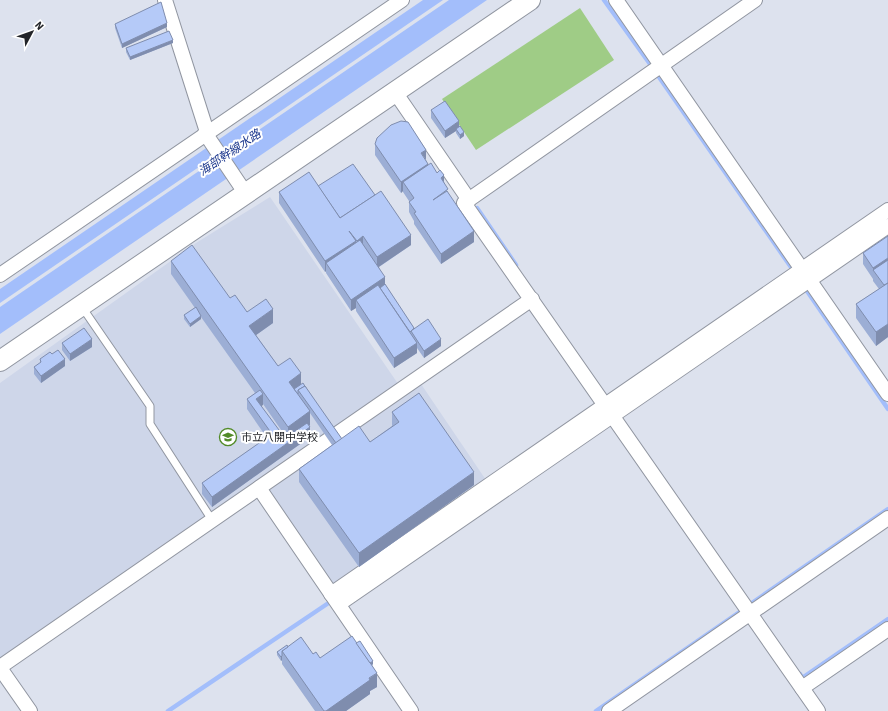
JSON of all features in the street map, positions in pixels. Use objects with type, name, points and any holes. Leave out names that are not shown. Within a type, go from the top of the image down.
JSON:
[{"type":"street","points":[[165,0],[207,135],[246,194]]},
{"type":"street","points":[[0,275],[207,135],[402,0]]},
{"type":"street","points":[[0,361],[530,0]]},
{"type":"street","points":[[616,0],[888,394]]},
{"type":"street","points":[[756,0],[464,203],[818,711]]},
{"type":"street","points":[[395,92],[469,200]]},
{"type":"street","points":[[806,275],[888,210]]},
{"type":"street","points":[[335,599],[609,409],[806,275],[888,226]]},
{"type":"street","points":[[30,711],[0,667],[532,299]]},
{"type":"street","points":[[260,488],[411,711]]},
{"type":"street","points":[[609,711],[750,615],[888,518]]},
{"type":"street","points":[[802,688],[888,629]]},
{"type":"lane","points":[[81,305],[150,406],[150,424],[212,520]]},
{"type":"shaded area","name":"市立八開中学校","points":[[270,197],[405,394],[421,384],[488,483],[335,588],[261,479],[0,659],[0,383],[196,243]]},
{"type":"green space","points":[[580,8],[614,60],[476,150],[442,99]]},
{"type":"water","points":[[423,0],[443,0],[0,303],[0,289]]},
{"type":"water","name":"海部幹線水路","points":[[449,0],[487,0],[0,334],[0,307]]},
{"type":"building","points":[[161,2],[167,23],[122,44],[115,24]]},
{"type":"building","points":[[169,31],[173,40],[130,57],[126,48]]},
{"type":"building","points":[[445,101],[459,121],[445,131],[431,110]]},
{"type":"building","points":[[401,121],[408,122],[426,150],[421,153],[428,164],[401,182],[375,144],[377,138],[391,125]]},
{"type":"building","points":[[460,126],[464,132],[460,135],[456,129]]},
{"type":"building","points":[[431,163],[437,173],[440,170],[444,175],[441,178],[448,189],[433,200],[447,191],[474,231],[441,254],[414,213],[416,212],[409,202],[414,198],[403,182]]},
{"type":"building","points":[[353,164],[375,195],[340,218],[318,186]]},
{"type":"building","points":[[309,172],[340,218],[381,191],[411,235],[377,257],[363,236],[357,241],[349,231],[356,241],[325,261],[279,192]]},
{"type":"building","points":[[888,236],[888,258],[873,268],[863,253]]},
{"type":"building","points":[[360,240],[385,277],[351,300],[326,263]]},
{"type":"building","points":[[192,245],[230,298],[235,295],[247,312],[266,299],[273,309],[249,326],[278,366],[290,358],[301,373],[289,382],[310,411],[288,427],[171,261]]},
{"type":"building","points":[[888,260],[888,283],[884,285],[873,270]]},
{"type":"building","points":[[888,283],[888,324],[876,332],[856,304]]},
{"type":"building","points":[[385,284],[414,328],[410,332],[380,288]]},
{"type":"building","points":[[378,285],[417,343],[394,358],[356,300]]},
{"type":"building","points":[[196,307],[201,316],[190,324],[184,315]]},
{"type":"building","points":[[428,319],[441,339],[424,351],[411,331]]},
{"type":"building","points":[[84,328],[92,339],[70,354],[62,343]]},
{"type":"building","points":[[58,350],[65,359],[41,376],[34,367],[41,362],[40,359],[50,352],[52,354]]},
{"type":"building","points":[[303,383],[305,386],[298,390],[298,394],[294,389]]},
{"type":"building","points":[[305,386],[342,439],[336,443],[298,390]]},
{"type":"building","points":[[260,390],[263,394],[256,399],[285,438],[307,423],[310,427],[212,497],[202,483],[272,434],[247,399]]},
{"type":"building","points":[[419,393],[474,472],[359,553],[299,469],[359,426],[370,442],[399,422],[392,412]]},
{"type":"building","points":[[352,636],[377,673],[369,678],[370,680],[324,711],[282,651],[301,637],[313,654],[316,652],[320,658]]},
{"type":"building","points":[[360,641],[373,661],[370,663],[356,643]]},
{"type":"building","points":[[287,645],[288,647],[282,651],[281,657],[277,652]]},
{"type":"waterway","points":[[604,0],[650,64]]},
{"type":"waterway","points":[[659,77],[793,270]]},
{"type":"waterway","points":[[477,208],[516,265]]},
{"type":"waterway","points":[[805,288],[888,409]]},
{"type":"waterway","points":[[748,603],[749,605],[888,509]]},
{"type":"waterway","points":[[168,711],[330,602]]},
{"type":"waterway","points":[[596,711],[741,611]]},
{"type":"waterway","points":[[800,674],[802,678],[888,619]]},
{"type":"place","name":"市立八開中学校","points":[[228,437]]}]
